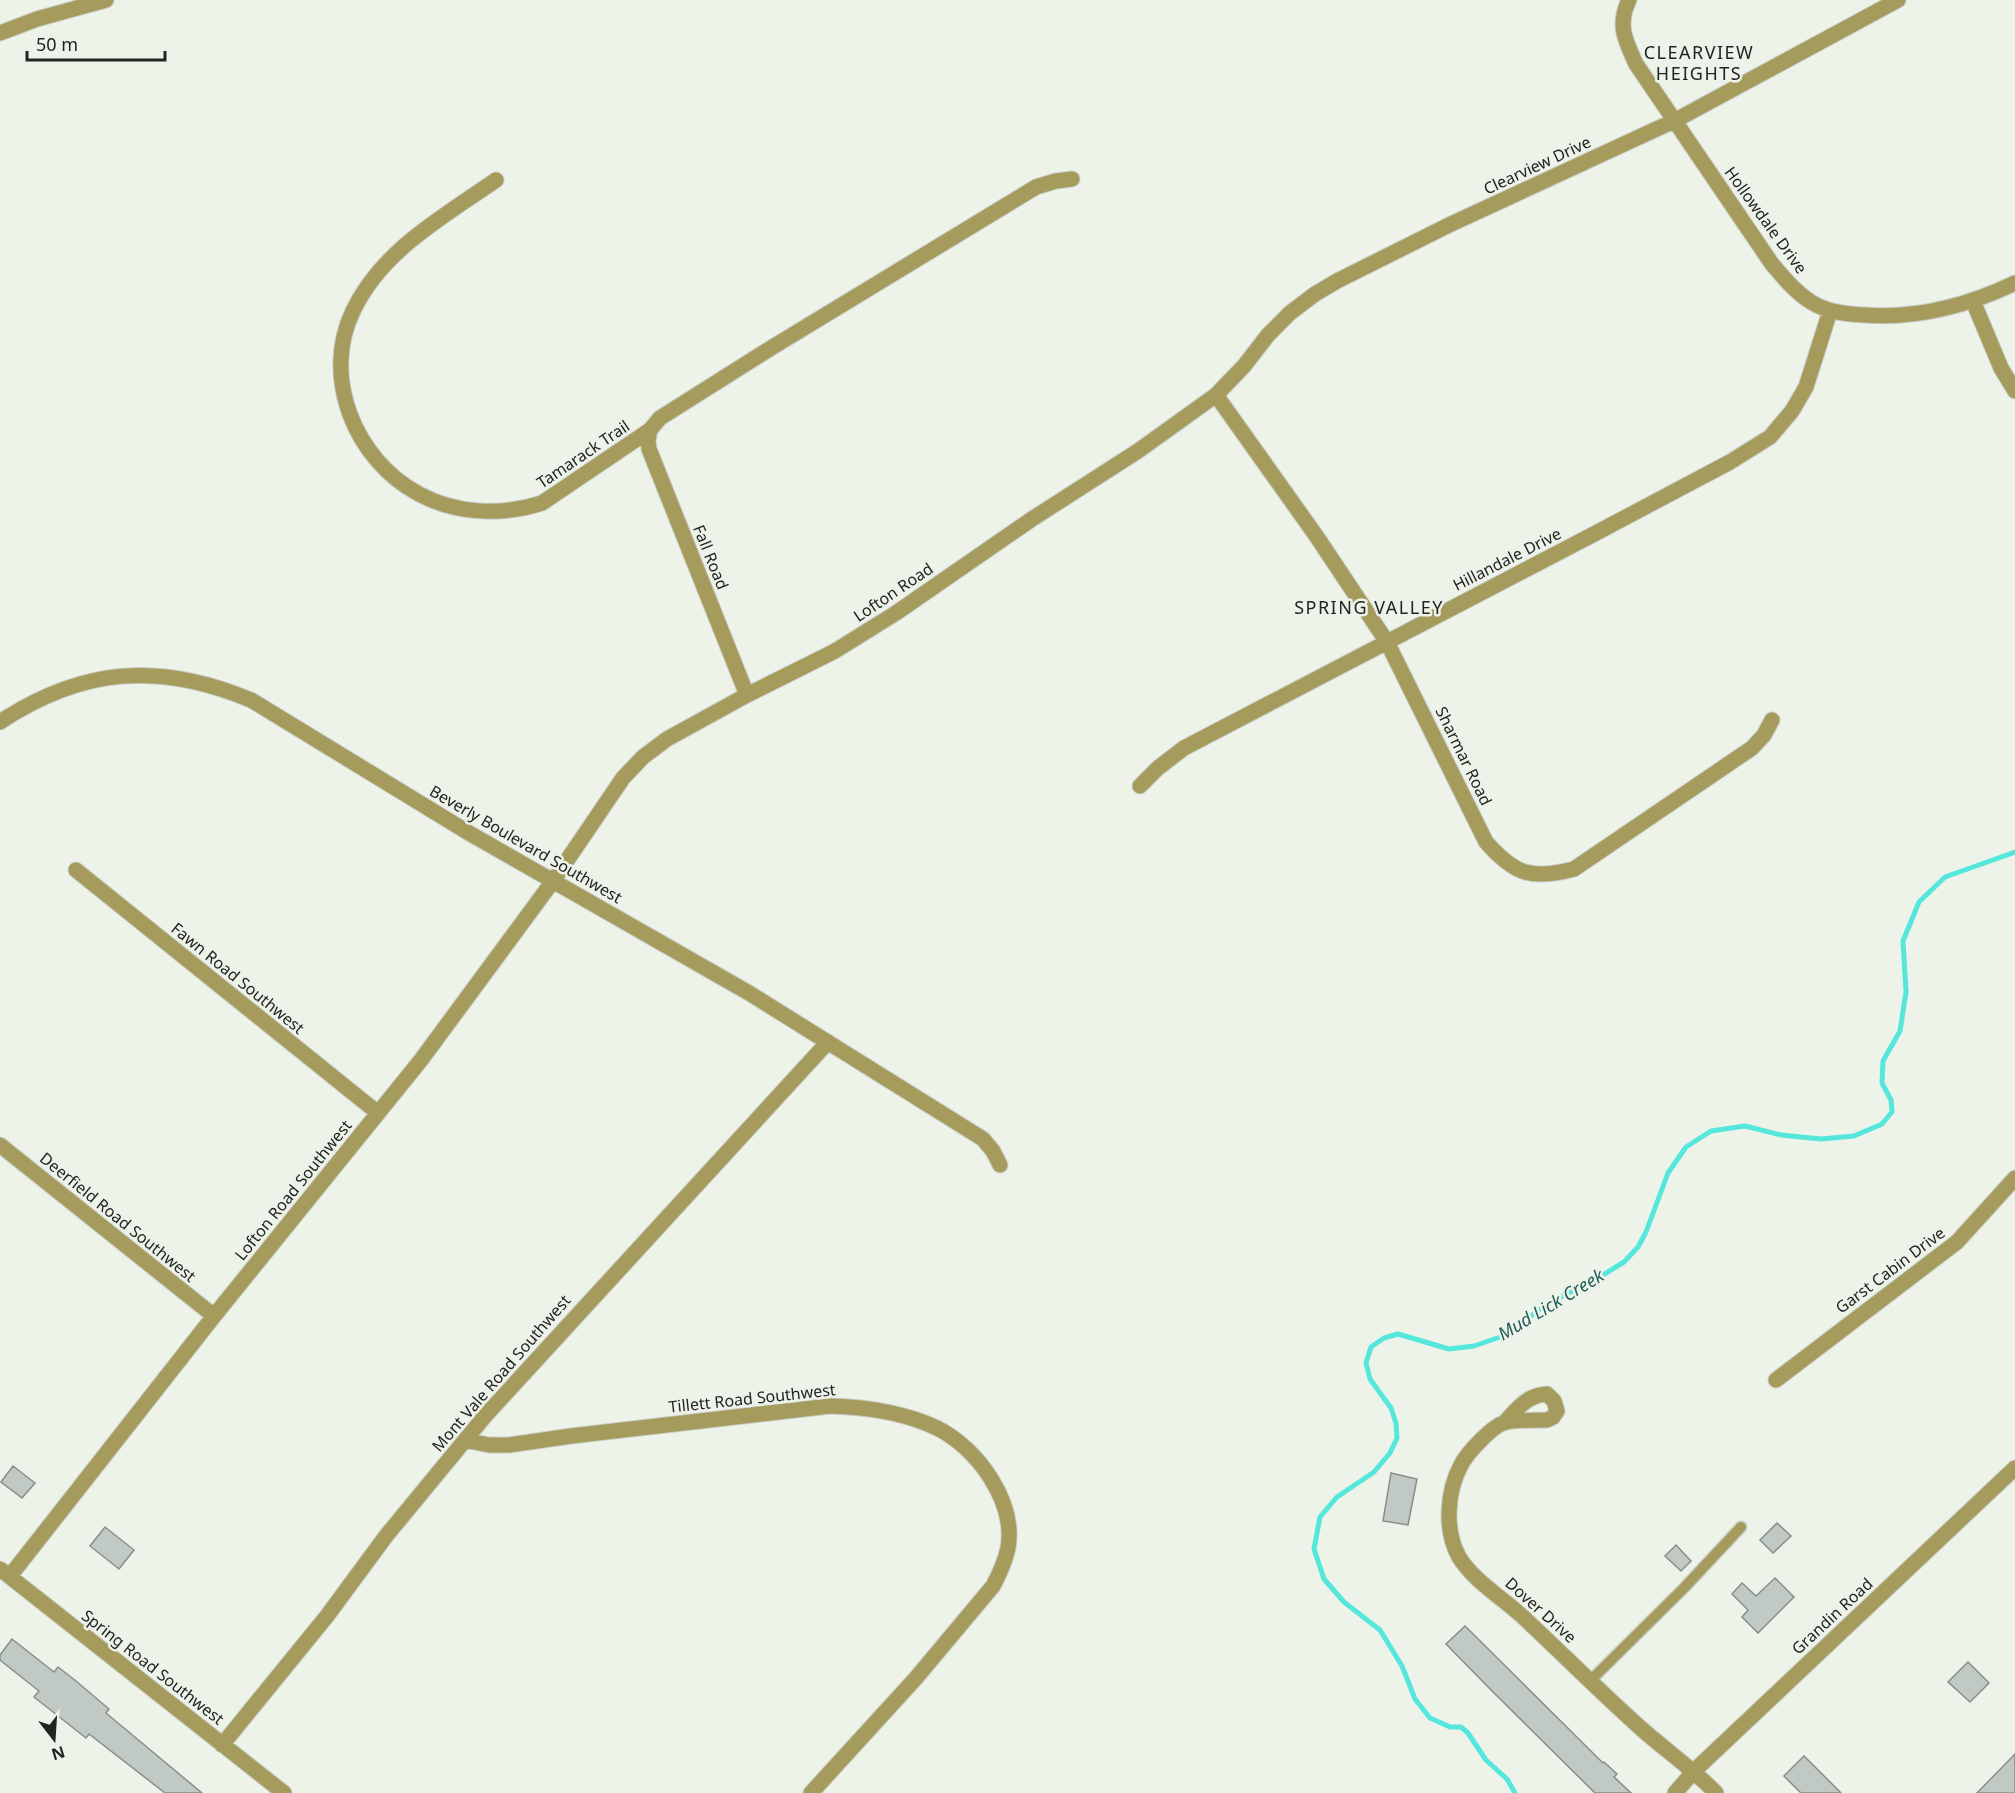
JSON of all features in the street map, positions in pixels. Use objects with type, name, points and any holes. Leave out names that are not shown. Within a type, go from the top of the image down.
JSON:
[{"type":"street","points":[[0,33],[37,19],[106,0]]},
{"type":"street","name":"Hollowdale Drive","points":[[1629,0],[1623,13],[1623,32],[1636,63],[1772,264],[1795,291],[1813,303],[1830,310],[1880,316],[1908,315],[1943,310],[1973,301],[2015,283]]},
{"type":"street","name":"Clearview Drive","points":[[1216,394],[1244,366],[1268,335],[1290,313],[1315,294],[1449,225],[1676,120],[1898,0]]},
{"type":"street","name":"Tamarack Trail","points":[[495,180],[398,250],[382,267],[361,295],[347,328],[341,356],[341,381],[346,405],[355,428],[371,453],[398,481],[442,504],[500,512],[524,509],[542,503],[650,430],[660,418],[771,348],[1036,187],[1072,179]]},
{"type":"street","points":[[1973,301],[2001,368],[2015,391]]},
{"type":"street","name":"Hillandale Drive","points":[[1140,786],[1158,768],[1184,748],[1730,462],[1770,437],[1792,411],[1806,387],[1830,310]]},
{"type":"street","name":"Sharmar Road","points":[[1216,394],[1387,642],[1486,842],[1506,862],[1532,875],[1552,875],[1575,869],[1752,748],[1764,735],[1772,720]]},
{"type":"street","name":"Lofton Road","points":[[596,819],[623,778],[643,757],[667,739],[835,651],[896,613],[1032,519],[1138,451],[1216,394]]},
{"type":"street","name":"Fall Road","points":[[650,430],[649,449],[747,696]]},
{"type":"street","name":"Beverly Boulevard Southwest","points":[[0,722],[33,702],[65,689],[90,681],[122,676],[154,675],[188,679],[220,687],[251,700],[469,833],[749,993],[828,1042],[983,1139],[993,1151],[1000,1165]]},
{"type":"street","name":"Lofton Road Southwest","points":[[5,1573],[421,1060],[553,882],[596,819]]},
{"type":"street","name":"Fawn Road Southwest","points":[[76,870],[378,1113]]},
{"type":"street","name":"Mont Vale Road Southwest","points":[[222,1745],[327,1616],[386,1536],[465,1440],[575,1316],[733,1148],[828,1042]]},
{"type":"street","name":"Deerfield Road Southwest","points":[[0,1145],[214,1316]]},
{"type":"street","name":"Garst Cabin Drive","points":[[1776,1380],[1957,1242],[2015,1178]]},
{"type":"street","name":"Tillett Road Southwest","points":[[465,1440],[489,1445],[510,1445],[582,1434],[830,1406],[857,1406],[910,1417],[938,1429],[960,1443],[975,1457],[988,1472],[1003,1505],[1008,1545],[1002,1568],[993,1586],[812,1793]]},
{"type":"street","name":"Dover Drive","points":[[1504,1423],[1476,1444],[1455,1475],[1450,1496],[1452,1540],[1459,1556],[1469,1571],[1716,1793]]},
{"type":"street","name":"Grandin Road","points":[[1675,1793],[1694,1771],[2015,1468]]},
{"type":"street","name":"Spring Road Southwest","points":[[5,1573],[284,1793]]},
{"type":"lane","points":[[1590,1681],[1684,1588],[1741,1527]]},
{"type":"building","points":[[13,1466],[35,1483],[22,1498],[1,1482]]},
{"type":"building","points":[[1391,1473],[1417,1479],[1408,1525],[1383,1521]]},
{"type":"building","points":[[1777,1523],[1791,1536],[1773,1553],[1760,1540]]},
{"type":"building","points":[[105,1527],[134,1550],[119,1569],[90,1546]]},
{"type":"building","points":[[1676,1545],[1691,1561],[1681,1571],[1665,1556]]},
{"type":"building","points":[[1775,1578],[1794,1597],[1758,1633],[1742,1617],[1748,1610],[1732,1594],[1742,1583],[1756,1596]]},
{"type":"building","points":[[1465,1626],[1603,1763],[1617,1774],[1614,1777],[1631,1793],[1595,1793],[1493,1692],[1446,1644]]},
{"type":"building","points":[[12,1639],[54,1672],[58,1667],[76,1681],[109,1709],[106,1713],[202,1793],[165,1793],[89,1734],[86,1738],[34,1697],[39,1691],[0,1660],[0,1655]]},
{"type":"building","points":[[1968,1662],[1989,1683],[1970,1702],[1948,1682]]},
{"type":"building","points":[[2015,1754],[2015,1793],[1977,1793]]},
{"type":"building","points":[[1804,1756],[1841,1793],[1801,1793],[1784,1776]]},
{"type":"waterway","name":"Mud Lick Creek","points":[[1515,1793],[1507,1779],[1486,1760],[1468,1733],[1461,1727],[1450,1727],[1430,1718],[1415,1699],[1402,1666],[1380,1630],[1344,1602],[1324,1579],[1314,1549],[1320,1517],[1337,1497],[1374,1472],[1390,1453],[1397,1438],[1396,1423],[1391,1408],[1370,1379],[1366,1363],[1371,1347],[1384,1338],[1398,1334],[1449,1349],[1474,1346],[1506,1335],[1547,1304],[1624,1262],[1638,1247],[1646,1232],[1668,1173],[1686,1147],[1711,1131],[1745,1126],[1781,1135],[1821,1139],[1854,1136],[1882,1124],[1892,1112],[1891,1100],[1882,1083],[1883,1061],[1900,1031],[1906,992],[1903,941],[1919,902],[1945,877],[2015,852]]},
{"type":"district","name":"CLEARVIEW HEIGHTS","points":[[1699,63]]},
{"type":"district","name":"SPRING VALLEY","points":[[1369,608]]}]
